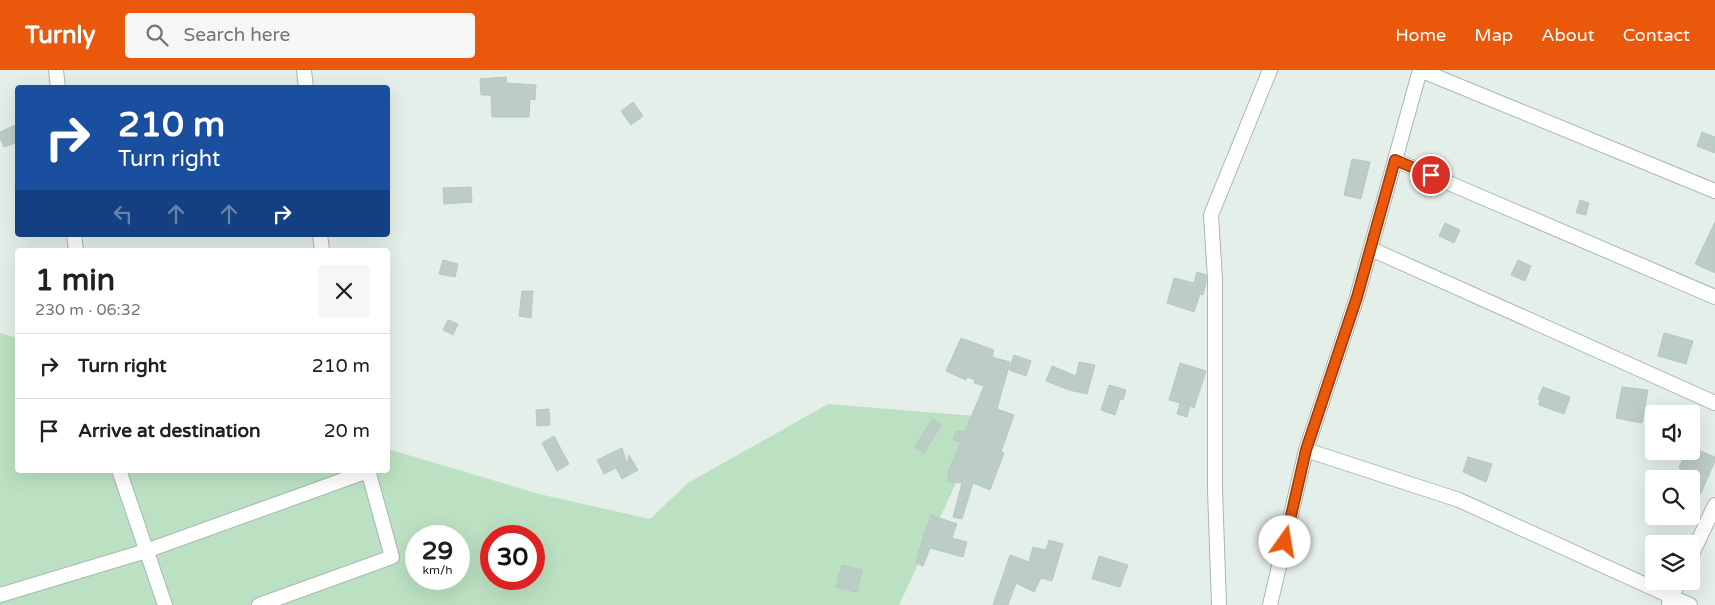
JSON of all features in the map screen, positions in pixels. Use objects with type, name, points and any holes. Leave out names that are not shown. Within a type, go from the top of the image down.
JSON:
[{"type":"street","points":[[56,70],[58,85]]},
{"type":"street","points":[[304,70],[306,85]]},
{"type":"street","points":[[1219,605],[1215,489],[1215,280],[1211,215],[1270,70]]},
{"type":"street","points":[[1270,605],[1306,450],[1357,297],[1420,70],[1715,191]]},
{"type":"street","points":[[1395,160],[1715,297]]},
{"type":"street","points":[[1371,249],[1715,403]]},
{"type":"street","points":[[1306,450],[1459,500],[1670,601],[1690,605]]},
{"type":"street","points":[[120,473],[165,605]]},
{"type":"street","points":[[0,595],[146,551],[362,473]]},
{"type":"street","points":[[259,605],[392,557],[369,473]]},
{"type":"street","points":[[1700,538],[1715,507]]},
{"type":"green space","points":[[0,333],[15,337],[15,473],[390,473],[390,450],[539,494],[650,519],[688,483],[828,404],[987,417],[899,605],[0,605]]},
{"type":"building","points":[[506,77],[507,83],[536,85],[535,100],[530,99],[529,117],[492,117],[491,95],[481,95],[480,79]]},
{"type":"building","points":[[633,102],[643,116],[631,125],[621,111]]},
{"type":"building","points":[[15,125],[15,143],[4,147],[0,138],[0,132]]},
{"type":"building","points":[[1702,132],[1715,137],[1715,153],[1697,146]]},
{"type":"building","points":[[1352,159],[1370,162],[1361,199],[1344,195]]},
{"type":"building","points":[[471,187],[472,202],[444,204],[443,188]]},
{"type":"building","points":[[1580,200],[1589,203],[1586,215],[1576,213]]},
{"type":"building","points":[[1715,222],[1715,273],[1695,264]]},
{"type":"building","points":[[1445,223],[1460,230],[1454,243],[1439,236]]},
{"type":"building","points":[[443,260],[458,264],[455,277],[439,274]]},
{"type":"building","points":[[1518,260],[1531,266],[1525,281],[1511,275]]},
{"type":"building","points":[[1197,272],[1206,275],[1206,283],[1203,295],[1200,294],[1194,312],[1167,303],[1174,278],[1194,283]]},
{"type":"building","points":[[522,291],[533,291],[531,318],[519,316]]},
{"type":"building","points":[[448,320],[458,324],[453,335],[443,330]]},
{"type":"building","points":[[1664,333],[1693,341],[1686,364],[1658,356]]},
{"type":"building","points":[[961,338],[994,350],[992,357],[1010,362],[997,409],[1014,415],[1001,452],[1004,453],[990,490],[973,483],[962,519],[953,517],[962,483],[948,482],[948,473],[961,442],[953,440],[956,431],[965,432],[984,386],[974,383],[975,380],[967,377],[966,380],[946,371]]},
{"type":"building","points":[[1014,355],[1031,361],[1026,376],[1009,370]]},
{"type":"building","points":[[1079,362],[1095,365],[1087,394],[1069,390],[1046,381],[1052,366],[1076,376]]},
{"type":"building","points":[[1180,363],[1206,371],[1194,408],[1190,406],[1187,417],[1177,414],[1180,403],[1169,400]]},
{"type":"building","points":[[1109,385],[1126,390],[1123,400],[1120,399],[1115,415],[1101,410]]},
{"type":"building","points":[[1543,387],[1570,397],[1564,414],[1539,405],[1540,400],[1538,399]]},
{"type":"building","points":[[1622,387],[1648,390],[1642,423],[1616,418]]},
{"type":"building","points":[[549,409],[550,425],[537,426],[536,410]]},
{"type":"building","points":[[932,419],[941,424],[924,453],[915,448]]},
{"type":"building","points":[[554,436],[569,464],[557,471],[542,443]]},
{"type":"building","points":[[622,448],[627,464],[629,455],[638,470],[622,479],[616,468],[604,474],[597,460]]},
{"type":"building","points":[[1700,451],[1715,457],[1701,493],[1700,470],[1684,470],[1679,468],[1682,460],[1700,460]]},
{"type":"building","points":[[1468,457],[1492,464],[1486,482],[1463,472]]},
{"type":"building","points":[[931,515],[957,524],[952,538],[967,542],[963,557],[930,548],[923,566],[916,563]]},
{"type":"building","points":[[1049,540],[1063,544],[1052,581],[1041,578],[1034,592],[1016,583],[1008,605],[993,605],[1010,555],[1029,562],[1033,547],[1046,550]]},
{"type":"building","points":[[1099,556],[1128,565],[1120,587],[1092,579]]},
{"type":"building","points":[[842,565],[862,570],[857,592],[836,587]]},
{"type":"route","points":[[1285,542],[1306,450],[1357,297],[1395,160],[1431,175]]}]
